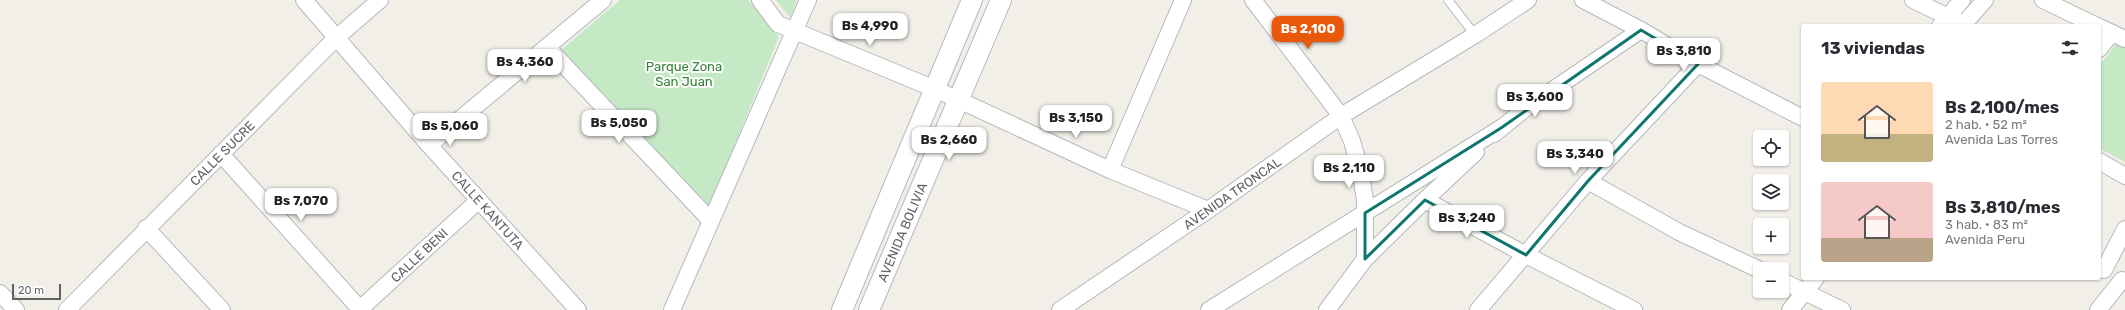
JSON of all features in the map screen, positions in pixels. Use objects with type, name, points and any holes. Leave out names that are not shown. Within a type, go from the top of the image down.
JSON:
[{"type":"street","name":"CALLE KANTUTA","points":[[304,0],[429,145],[578,310]]},
{"type":"street","name":"CALLE SUCRE","points":[[67,310],[146,228],[336,38],[380,0]]},
{"type":"street","points":[[429,145],[603,0]]},
{"type":"street","points":[[760,0],[778,24],[935,89],[1110,170],[1208,210]]},
{"type":"street","points":[[672,310],[808,0]]},
{"type":"street","name":"AVENIDA BOLIVIA","points":[[842,310],[972,0]]},
{"type":"street","name":"AVENIDA BOLIVIA","points":[[869,310],[1001,0]]},
{"type":"street","points":[[1110,170],[1183,0]]},
{"type":"street","points":[[1253,0],[1341,116],[1352,142],[1360,169],[1365,213],[1365,259]]},
{"type":"street","name":"AVENIDA TRONCAL","points":[[1068,308],[1341,116],[1475,35],[1528,0]]},
{"type":"street","points":[[1583,0],[1641,30],[1698,64],[1801,117]]},
{"type":"street","points":[[1913,0],[1944,22],[1956,24]]},
{"type":"street","points":[[1944,22],[1962,0]]},
{"type":"street","points":[[1963,24],[1985,0]]},
{"type":"street","points":[[2043,0],[2093,24]]},
{"type":"street","points":[[1327,310],[1365,259],[1501,128],[1526,108],[1641,30]]},
{"type":"street","points":[[2101,45],[2108,31]]},
{"type":"street","points":[[547,47],[711,221]]},
{"type":"street","points":[[1478,310],[1588,181],[1698,64]]},
{"type":"street","points":[[1209,310],[1501,128]]},
{"type":"street","points":[[221,154],[359,309]]},
{"type":"street","points":[[2101,162],[2125,176]]},
{"type":"street","points":[[1588,181],[1679,232],[1753,267]]},
{"type":"street","name":"CALLE BENI","points":[[359,309],[478,200]]},
{"type":"street","points":[[1425,200],[1526,255],[1634,310]]},
{"type":"street","points":[[146,228],[222,310]]},
{"type":"street","points":[[2098,310],[2123,281],[2101,269],[2125,229]]},
{"type":"street","points":[[1790,310],[1814,280]]},
{"type":"street","points":[[1789,284],[1842,310]]},
{"type":"street","points":[[0,293],[16,310]]},
{"type":"lane","points":[[1448,0],[1475,35]]},
{"type":"highlighted area","points":[[1641,30],[1698,64],[1588,181],[1526,255],[1425,200],[1365,259],[1365,213],[1501,128]]},
{"type":"green space","name":"Parque Zona San Juan","points":[[620,0],[748,0],[779,37],[709,207],[560,51]]},
{"type":"green space","points":[[776,0],[797,0],[790,18]]},
{"type":"green space","points":[[2118,42],[2125,46],[2125,162],[2101,149],[2101,63]]}]
